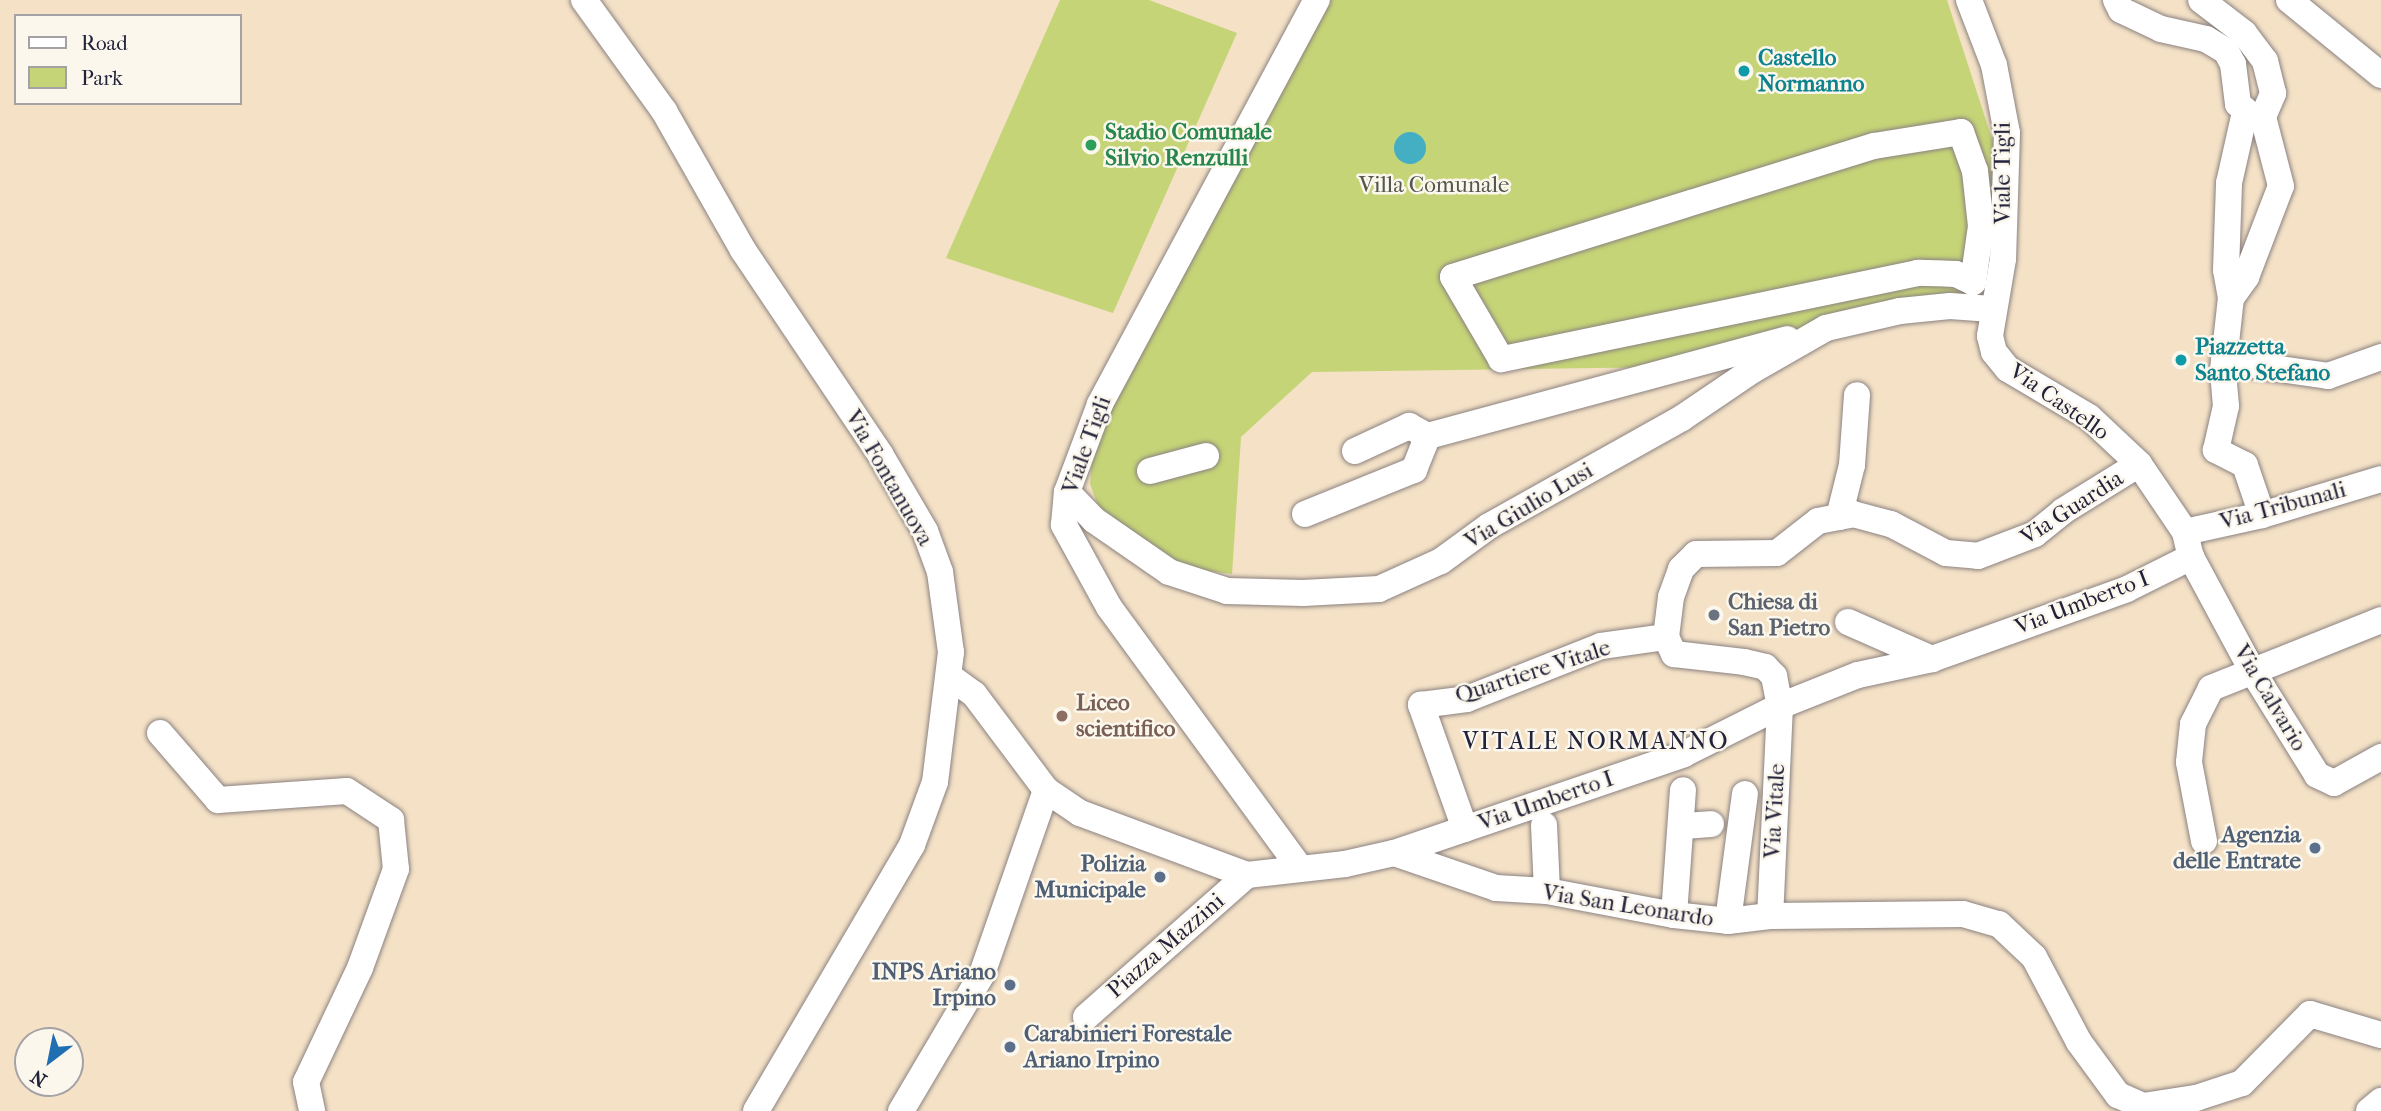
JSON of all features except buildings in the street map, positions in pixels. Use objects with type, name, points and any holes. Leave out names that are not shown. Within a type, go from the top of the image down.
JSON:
[{"type":"street","name":"Via Fontanuova","points":[[584,0],[664,111],[743,250],[880,454],[925,531],[940,572],[951,652],[935,782],[912,845],[756,1111]]},
{"type":"street","name":"Viale Tigli","points":[[1300,868],[1110,607],[1064,525],[1067,492],[1124,354],[1317,0]]},
{"type":"street","name":"Viale Tigli","points":[[1969,0],[1994,65],[2007,133],[2003,259],[1992,309]]},
{"type":"street","points":[[2116,0],[2121,10],[2161,29],[2206,39],[2227,51],[2234,64],[2238,104],[2254,114],[2281,186],[2246,276],[2231,298]]},
{"type":"street","points":[[2201,0],[2244,33],[2265,61],[2273,93],[2254,114],[2229,183],[2226,271],[2231,298],[2224,361],[2226,406],[2217,450],[2245,465],[2262,515]]},
{"type":"street","points":[[2289,0],[2381,75]]},
{"type":"street","points":[[1961,132],[1975,171],[1981,226],[1973,282],[1956,274],[1918,273],[1500,359],[1453,277],[1874,146],[1961,132]]},
{"type":"street","name":"Via Giulio Lusi","points":[[1067,492],[1094,520],[1169,572],[1227,590],[1303,593],[1379,589],[1441,561],[1489,526],[1682,418],[1753,369],[1826,328],[1900,311],[1950,306],[1992,309]]},
{"type":"street","name":"Via Castello","points":[[1992,309],[1994,352],[2008,369],[2089,417],[2139,464],[2188,544]]},
{"type":"street","points":[[1355,451],[1409,426],[1428,436],[1826,328]]},
{"type":"street","points":[[2224,361],[2328,376],[2381,357]]},
{"type":"street","points":[[1839,517],[1852,465],[1857,395]]},
{"type":"street","points":[[1305,514],[1414,470],[1428,436]]},
{"type":"street","points":[[1150,471],[1206,456]]},
{"type":"street","name":"Via Guardia","points":[[1666,636],[1671,597],[1686,561],[1696,554],[1777,553],[1818,521],[1853,514],[1878,521],[1946,553],[1978,556],[2035,534],[2063,511],[2139,464]]},
{"type":"street","name":"Via Tribunali","points":[[2188,544],[2262,515],[2381,479]]},
{"type":"street","name":"Via Umberto I","points":[[1394,853],[1684,754],[1780,706],[1858,675],[1932,659],[2127,589],[2188,544]]},
{"type":"street","name":"Via Calvario","points":[[2188,544],[2253,672],[2317,775],[2334,783],[2381,757]]},
{"type":"street","points":[[2204,841],[2189,762],[2193,724],[2211,688],[2381,620]]},
{"type":"street","points":[[1848,622],[1932,659]]},
{"type":"street","points":[[1666,636],[1674,654],[1765,667],[1773,676],[1780,706]]},
{"type":"street","name":"Quartiere Vitale","points":[[1465,829],[1421,705],[1467,699],[1601,646],[1666,636]]},
{"type":"street","points":[[949,676],[974,694],[1046,790],[1080,813],[1247,875],[1345,864],[1394,853]]},
{"type":"street","name":"Via Vitale","points":[[1770,916],[1780,706]]},
{"type":"street","points":[[160,733],[218,800],[347,791],[391,820],[396,869],[360,968],[306,1082],[312,1111]]},
{"type":"street","points":[[901,1111],[982,974],[1046,790]]},
{"type":"street","points":[[1674,915],[1683,826],[1683,790]]},
{"type":"street","points":[[1728,921],[1745,794]]},
{"type":"street","points":[[1683,826],[1711,824]]},
{"type":"street","points":[[1544,825],[1548,891]]},
{"type":"street","name":"Via San Leonardo","points":[[1394,853],[1496,888],[1548,891],[1674,915],[1728,921],[1770,916],[1963,914],[1999,924],[2034,957],[2079,1042],[2118,1095],[2143,1106],[2196,1098],[2242,1083],[2311,1014],[2381,1035]]},
{"type":"street","name":"Piazza Mazzini","points":[[1086,1017],[1247,875]]},
{"type":"street","points":[[2368,1111],[2381,1101]]},
{"type":"green space","name":"Stadio Comunale Silvio Renzulli","points":[[1060,0],[1149,0],[1237,33],[1113,313],[946,258]]},
{"type":"green space","name":"Villa Comunale","points":[[1320,0],[1947,0],[1993,142],[1995,221],[1983,295],[1897,303],[1668,367],[1312,372],[1241,437],[1232,574],[1184,568],[1099,508],[1090,484],[1092,461],[1102,421]]},
{"type":"water","points":[[1410,132],[1421,137],[1426,148],[1421,159],[1410,164],[1399,159],[1394,148],[1399,137]]},
{"type":"place","name":"Castello Normanno","points":[[1744,71]]},
{"type":"place","name":"Stadio Comunale Silvio Renzulli","points":[[1091,145]]},
{"type":"place","name":"Piazzetta Santo Stefano","points":[[2181,360]]},
{"type":"place","name":"Chiesa di San Pietro","points":[[1714,615]]},
{"type":"place","name":"Liceo scientifico","points":[[1062,716]]},
{"type":"place","name":"Agenzia delle Entrate","points":[[2315,848]]},
{"type":"place","name":"Polizia Municipale","points":[[1160,877]]},
{"type":"place","name":"INPS Ariano Irpino","points":[[1010,985]]},
{"type":"place","name":"Carabinieri Forestale Ariano Irpino","points":[[1010,1047]]},
{"type":"district","name":"VITALE NORMANNO","points":[[1596,742]]}]
